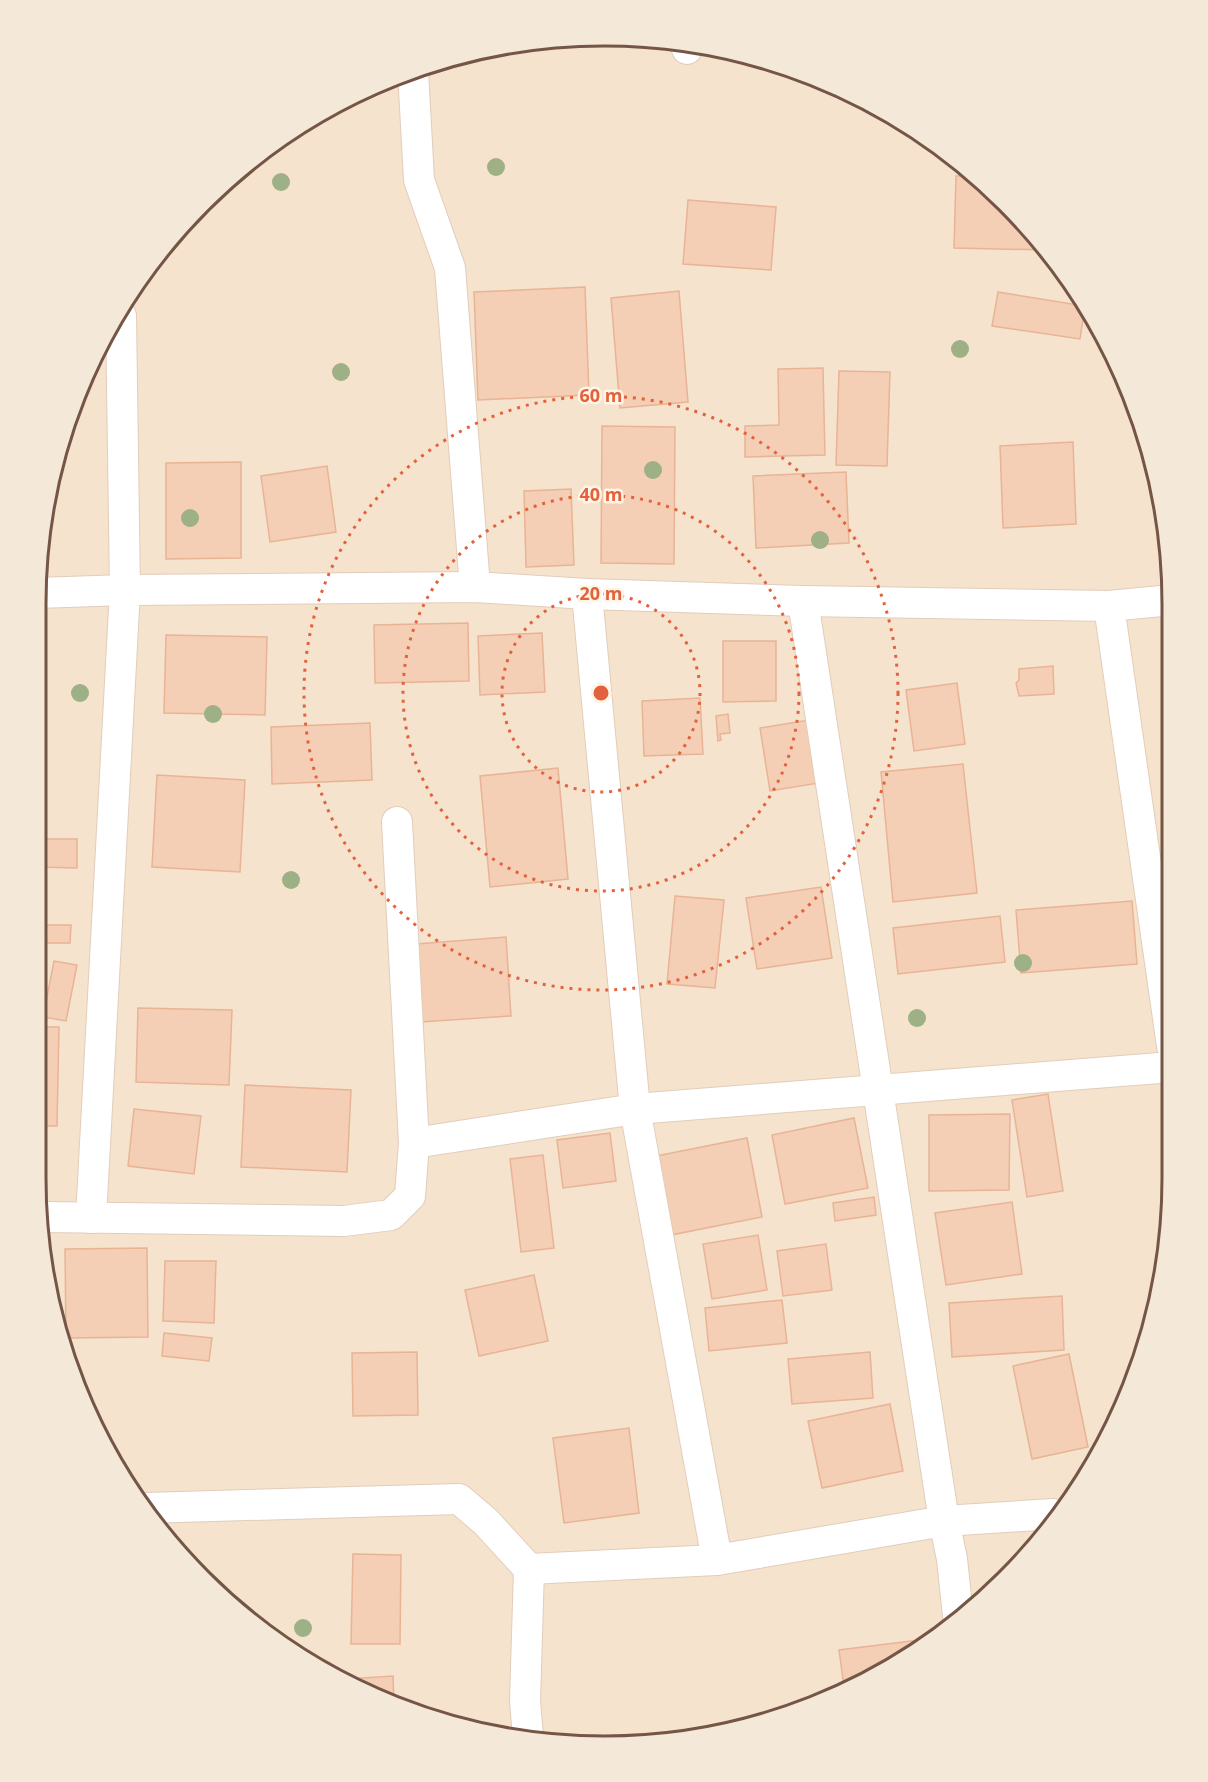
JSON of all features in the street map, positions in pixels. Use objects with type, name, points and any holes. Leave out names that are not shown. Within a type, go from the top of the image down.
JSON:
[{"type":"street","points":[[414,80],[419,180],[450,268],[475,587]]},
{"type":"street","points":[[92,1218],[125,590],[121,325]]},
{"type":"street","points":[[47,593],[475,587],[587,594],[803,601],[1109,606],[1162,601]]},
{"type":"street","points":[[587,594],[635,1109],[717,1560]]},
{"type":"street","points":[[803,601],[944,1521],[952,1559],[957,1609]]},
{"type":"street","points":[[1109,606],[1162,976]]},
{"type":"street","points":[[48,1217],[344,1221],[391,1215],[410,1196],[414,1143],[397,822]]},
{"type":"street","points":[[414,1143],[635,1109],[1162,1068]]},
{"type":"street","points":[[155,1508],[459,1499],[486,1522],[529,1569],[525,1701],[528,1730]]},
{"type":"street","points":[[529,1569],[717,1560],[944,1521],[1048,1514]]},
{"type":"shaded area","points":[[604,46],[677,51],[748,65],[783,76],[851,104],[883,121],[914,140],[972,185],[1023,236],[1046,265],[1068,294],[1104,357],[1132,425],[1143,460],[1157,531],[1162,604],[1162,1178],[1157,1251],[1143,1322],[1132,1357],[1104,1425],[1068,1488],[1023,1546],[972,1597],[914,1642],[851,1678],[783,1706],[748,1717],[677,1731],[604,1736],[531,1731],[495,1725],[425,1706],[357,1678],[294,1642],[236,1597],[185,1546],[162,1517],[140,1488],[121,1457],[104,1425],[76,1357],[57,1287],[46,1178],[46,604],[51,531],[65,460],[76,425],[104,357],[140,294],[185,236],[236,185],[265,162],[294,140],[357,104],[425,76],[460,65],[531,51],[568,48]]},
{"type":"building","points":[[956,176],[961,176],[998,210],[1034,250],[954,248]]},
{"type":"building","points":[[688,200],[776,207],[771,270],[683,264]]},
{"type":"building","points":[[585,287],[589,395],[478,400],[474,292]]},
{"type":"building","points":[[679,291],[688,402],[620,408],[611,298]]},
{"type":"building","points":[[998,292],[1074,304],[1083,319],[1080,339],[992,326]]},
{"type":"building","points":[[823,368],[825,455],[745,457],[745,426],[779,425],[778,369]]},
{"type":"building","points":[[839,371],[890,372],[887,466],[836,465]]},
{"type":"building","points":[[602,426],[675,427],[674,564],[601,563]]},
{"type":"building","points":[[1073,442],[1076,524],[1003,528],[1000,446]]},
{"type":"building","points":[[241,462],[241,558],[166,559],[166,463]]},
{"type":"building","points":[[327,466],[336,532],[270,542],[261,476]]},
{"type":"building","points":[[846,472],[849,543],[756,548],[753,476]]},
{"type":"building","points":[[571,489],[574,565],[526,567],[524,491]]},
{"type":"building","points":[[468,623],[469,681],[375,683],[374,625]]},
{"type":"building","points":[[542,633],[545,692],[480,695],[478,636]]},
{"type":"building","points":[[166,635],[267,637],[265,715],[164,713]]},
{"type":"building","points":[[723,641],[776,641],[776,701],[723,702]]},
{"type":"building","points":[[1053,666],[1054,694],[1019,696],[1016,683],[1019,680],[1019,669]]},
{"type":"building","points":[[957,683],[965,744],[914,751],[906,690]]},
{"type":"building","points":[[700,698],[703,754],[644,756],[642,701]]},
{"type":"building","points":[[728,714],[730,733],[720,734],[721,740],[718,741],[716,716]]},
{"type":"building","points":[[809,720],[819,783],[770,791],[760,728]]},
{"type":"building","points":[[370,723],[372,780],[272,784],[271,727]]},
{"type":"building","points":[[963,764],[977,893],[893,902],[881,772]]},
{"type":"building","points":[[558,768],[568,879],[490,887],[480,776]]},
{"type":"building","points":[[157,775],[245,780],[240,872],[152,867]]},
{"type":"building","points":[[46,839],[77,839],[77,868],[46,867]]},
{"type":"building","points":[[821,887],[832,958],[757,969],[746,898]]},
{"type":"building","points":[[675,896],[724,900],[715,988],[667,984]]},
{"type":"building","points":[[1132,901],[1137,964],[1021,973],[1016,910]]},
{"type":"building","points":[[1000,916],[1005,962],[898,974],[893,928]]},
{"type":"building","points":[[46,925],[71,925],[70,943],[46,943]]},
{"type":"building","points":[[506,937],[511,1016],[421,1022],[416,944]]},
{"type":"building","points":[[54,961],[77,965],[66,1021],[46,1018],[46,1002]]},
{"type":"building","points":[[138,1008],[232,1010],[229,1085],[136,1082]]},
{"type":"building","points":[[46,1027],[59,1027],[57,1126],[46,1126]]},
{"type":"building","points":[[245,1085],[351,1090],[347,1172],[241,1167]]},
{"type":"building","points":[[1048,1094],[1063,1191],[1027,1197],[1012,1100]]},
{"type":"building","points":[[134,1109],[201,1116],[194,1174],[128,1166]]},
{"type":"building","points":[[1010,1114],[1009,1190],[929,1191],[929,1115]]},
{"type":"building","points":[[854,1118],[868,1188],[785,1204],[772,1135]]},
{"type":"building","points":[[610,1133],[616,1181],[563,1188],[557,1140]]},
{"type":"building","points":[[747,1138],[762,1217],[671,1235],[656,1156]]},
{"type":"building","points":[[543,1155],[554,1248],[521,1252],[510,1159]]},
{"type":"building","points":[[874,1197],[876,1215],[835,1221],[833,1203]]},
{"type":"building","points":[[1012,1202],[1022,1274],[946,1285],[935,1213]]},
{"type":"building","points":[[758,1235],[767,1290],[712,1299],[703,1244]]},
{"type":"building","points":[[826,1244],[832,1290],[783,1296],[777,1251]]},
{"type":"building","points":[[147,1248],[148,1337],[70,1338],[66,1325],[65,1249]]},
{"type":"building","points":[[165,1261],[216,1261],[214,1323],[163,1321]]},
{"type":"building","points":[[534,1275],[548,1341],[479,1356],[465,1290]]},
{"type":"building","points":[[1062,1296],[1064,1350],[952,1357],[949,1303]]},
{"type":"building","points":[[782,1300],[787,1343],[709,1351],[705,1308]]},
{"type":"building","points":[[164,1333],[212,1338],[209,1361],[162,1356]]},
{"type":"building","points":[[417,1352],[418,1415],[353,1416],[352,1353]]},
{"type":"building","points":[[870,1352],[873,1398],[792,1404],[788,1359]]},
{"type":"building","points":[[1069,1354],[1088,1447],[1032,1459],[1013,1366]]},
{"type":"building","points":[[890,1404],[903,1471],[822,1488],[808,1421]]},
{"type":"building","points":[[629,1428],[639,1513],[564,1523],[553,1438]]},
{"type":"building","points":[[353,1554],[401,1555],[400,1644],[351,1644]]},
{"type":"building","points":[[916,1640],[843,1681],[839,1650]]},
{"type":"building","points":[[393,1676],[394,1694],[391,1693],[358,1678]]}]
